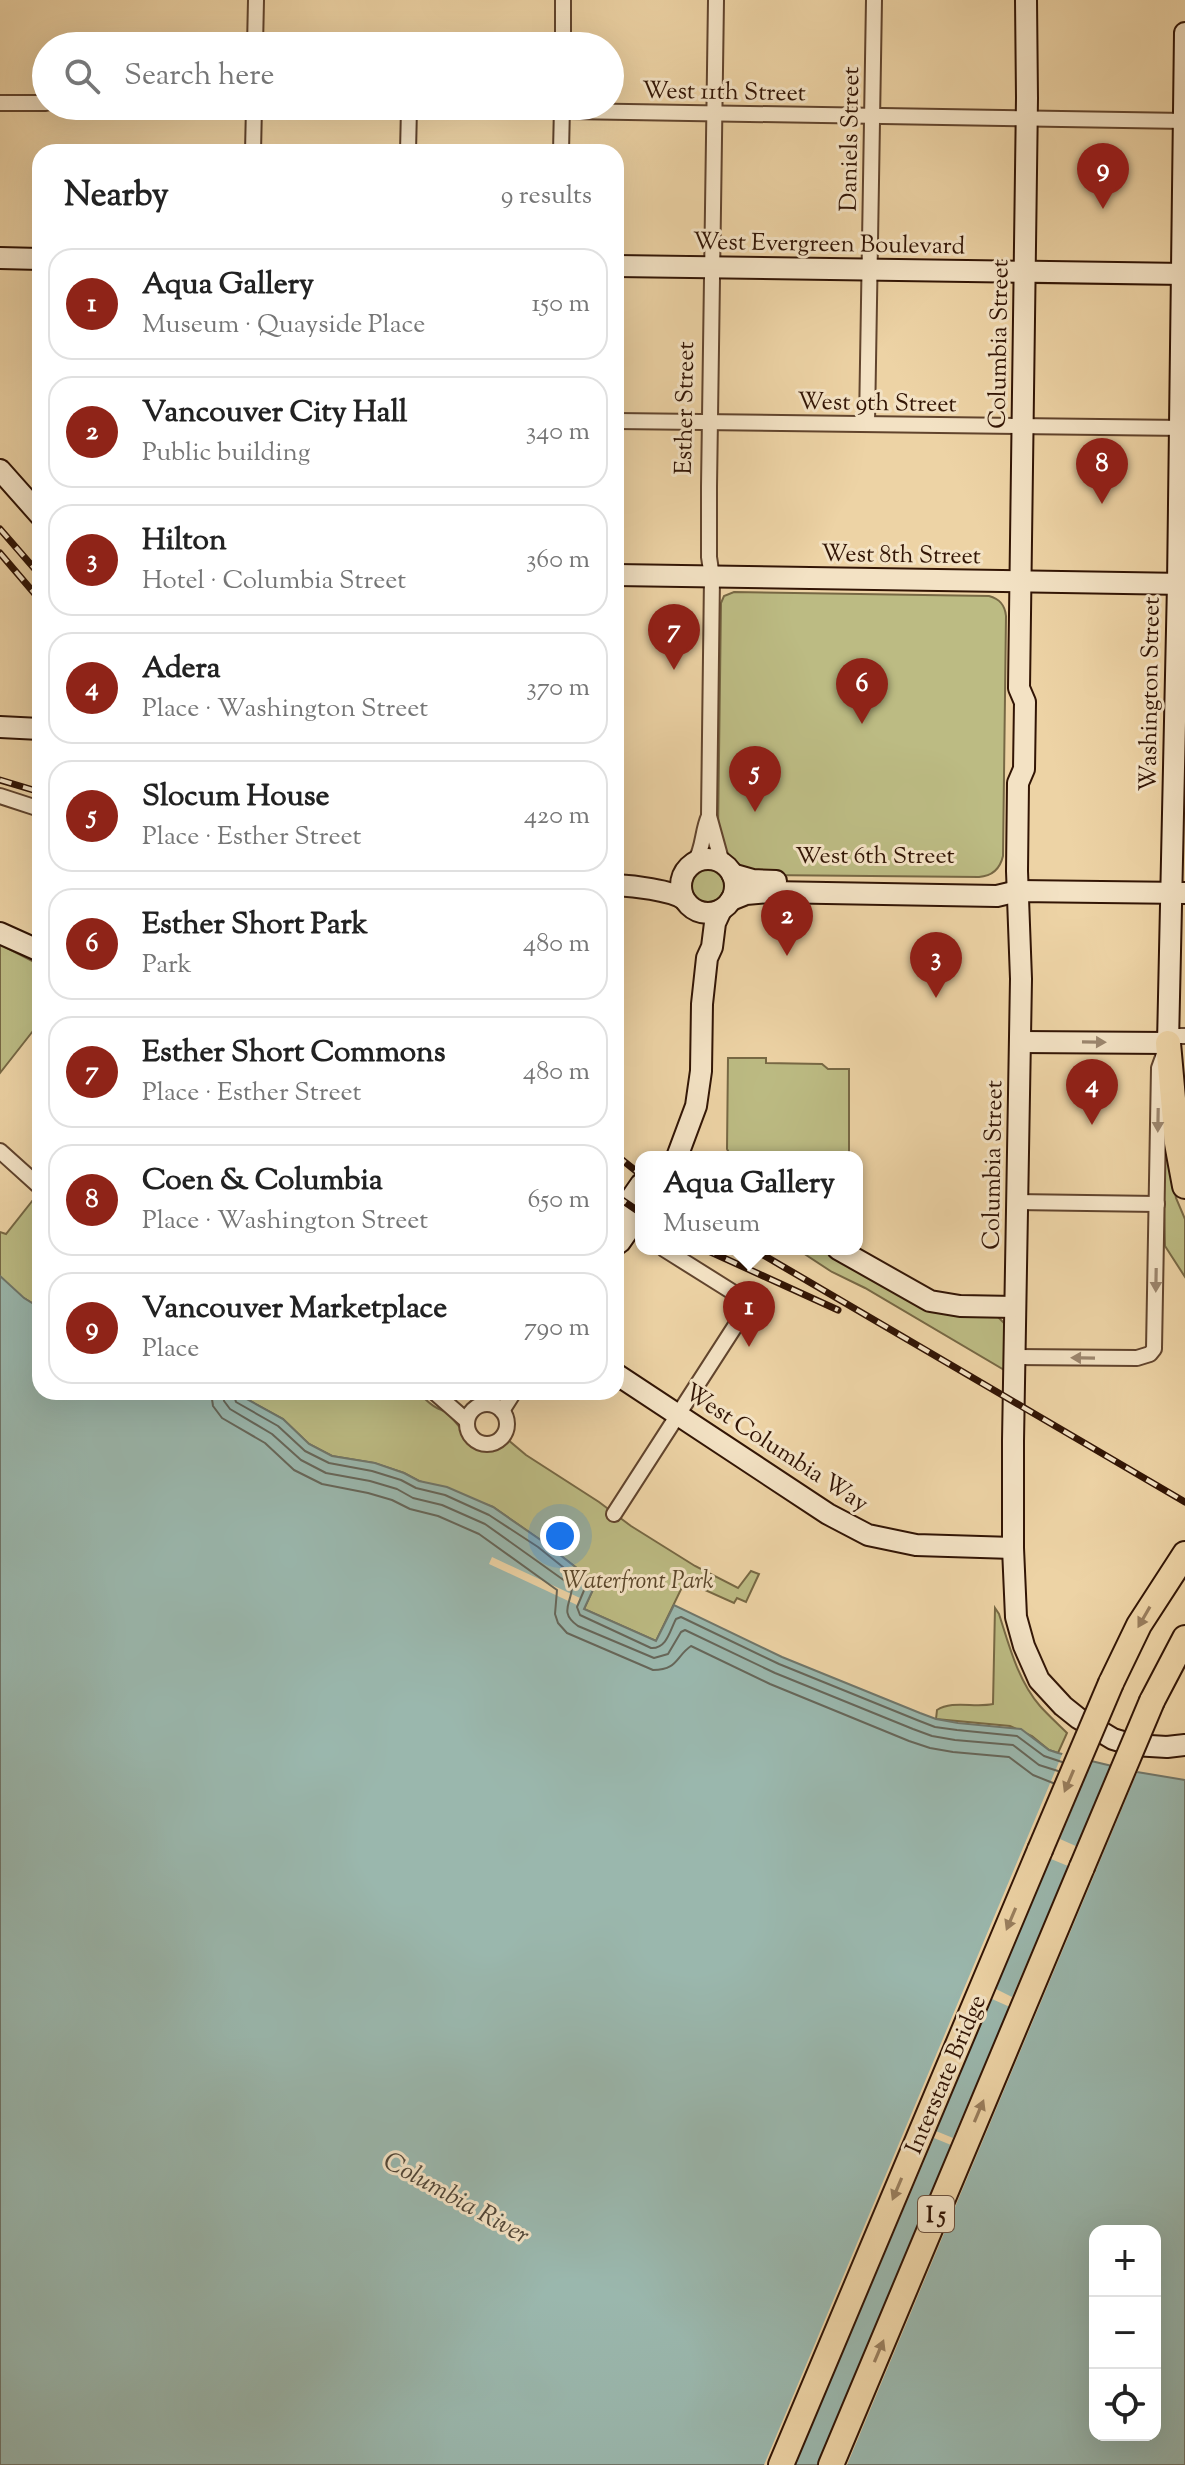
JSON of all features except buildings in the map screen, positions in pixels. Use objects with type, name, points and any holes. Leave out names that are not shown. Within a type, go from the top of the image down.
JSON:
[{"type":"highway","points":[[1179,1045],[1177,1143],[1185,1186]]},
{"type":"highway","name":"Interstate Bridge","points":[[781,2465],[1111,1683],[1139,1625],[1185,1554]]},
{"type":"highway","name":"I 5","points":[[1152,1701],[1185,1638]]},
{"type":"highway","points":[[1152,1701],[1185,1659]]},
{"type":"highway","name":"Interstate Bridge","points":[[831,2465],[1152,1701]]},
{"type":"street","points":[[255,32],[256,0]]},
{"type":"street","points":[[563,0],[563,32]]},
{"type":"street","name":"Esther Street","points":[[716,0],[709,816],[727,868]]},
{"type":"street","name":"Daniels Street","points":[[867,423],[874,0]]},
{"type":"street","name":"Columbia Street","points":[[1026,0],[1019,688],[1013,702],[1012,747],[1012,769],[1018,783],[1021,965],[1014,1357],[1014,1601],[1019,1631],[1039,1680],[1078,1718],[1113,1739],[1150,1747],[1185,1745]]},
{"type":"street","name":"Washington Street","points":[[1014,1357],[1137,1358],[1150,1354],[1155,1345],[1159,1068],[1179,1045],[1178,747],[1175,699],[1181,584],[1185,33]]},
{"type":"street","points":[[0,103],[32,103]]},
{"type":"street","name":"West 11th Street","points":[[624,110],[1184,121]]},
{"type":"street","points":[[253,144],[254,120]]},
{"type":"street","points":[[408,144],[409,120]]},
{"type":"street","points":[[561,144],[562,120]]},
{"type":"street","points":[[0,258],[32,259]]},
{"type":"street","name":"West Evergreen Boulevard","points":[[624,266],[1183,274]]},
{"type":"street","name":"West 9th Street","points":[[624,421],[1182,428]]},
{"type":"street","points":[[0,470],[32,506]]},
{"type":"street","name":"West 8th Street","points":[[624,575],[1181,584]]},
{"type":"street","points":[[0,727],[32,729]]},
{"type":"street","points":[[0,796],[32,806]]},
{"type":"street","name":"Esther Street","points":[[689,868],[703,846],[709,816]]},
{"type":"street","points":[[626,886],[665,880],[710,859],[727,868],[735,887],[715,923],[712,947],[707,958],[698,1097],[679,1151]]},
{"type":"street","points":[[689,868],[681,885],[700,921],[707,958]]},
{"type":"street","name":"West 6th Street","points":[[727,868],[746,879],[763,881],[997,882],[1018,891]]},
{"type":"street","points":[[626,886],[672,893],[709,913],[726,905]]},
{"type":"street","name":"West 6th Street","points":[[726,905],[758,892],[997,896],[1018,891],[1178,893]]},
{"type":"street","points":[[0,933],[32,947]]},
{"type":"street","points":[[1021,1042],[1179,1045]]},
{"type":"street","points":[[0,1151],[32,1180]]},
{"type":"street","points":[[625,1224],[635,1199]]},
{"type":"street","points":[[1016,1202],[1157,1204]]},
{"type":"street","points":[[614,1514],[750,1303],[674,1255]]},
{"type":"street","points":[[849,1255],[930,1301],[960,1306],[1015,1307]]},
{"type":"street","name":"West Columbia Way","points":[[624,1379],[820,1509],[868,1535],[916,1545],[1013,1548]]},
{"type":"street","points":[[443,1400],[467,1421]]},
{"type":"street","points":[[502,1411],[509,1400]]},
{"type":"street","points":[[484,1404],[491,1405],[502,1411],[506,1429],[493,1443],[486,1444],[474,1439],[467,1428],[467,1421],[473,1410],[484,1404]]},
{"type":"green space","points":[[734,592],[989,596],[1001,603],[1006,616],[1003,856],[995,871],[979,877],[753,875],[733,864],[718,833],[721,603],[724,596]]},
{"type":"green space","points":[[708,869],[720,874],[725,886],[720,898],[708,903],[696,898],[691,886],[696,874]]},
{"type":"green space","points":[[0,941],[5,947],[32,961],[32,1032],[0,1073]]},
{"type":"green space","points":[[728,1058],[766,1058],[766,1063],[822,1064],[828,1069],[849,1069],[849,1151],[727,1149]]},
{"type":"green space","points":[[1163,1153],[1168,1153],[1176,1198],[1185,1219],[1185,1277],[1165,1246]]},
{"type":"green space","points":[[32,1201],[32,1303],[24,1298],[0,1305],[0,1232],[6,1234]]},
{"type":"green space","points":[[806,1255],[833,1255],[917,1303],[997,1316],[1006,1329],[1006,1371],[865,1288]]},
{"type":"green space","name":"Waterfront Park","points":[[249,1400],[427,1400],[448,1414],[473,1442],[488,1448],[507,1439],[631,1526],[695,1566],[738,1588],[751,1571],[759,1574],[746,1602],[737,1598],[734,1603],[685,1581],[656,1641],[584,1609],[596,1583],[493,1507],[374,1463],[332,1456],[309,1444],[283,1419]]},
{"type":"green space","points":[[995,1608],[1015,1662],[1032,1696],[1067,1733],[1058,1753],[1010,1726],[936,1719],[937,1710],[943,1707],[993,1704]]},
{"type":"water","name":"Columbia River","points":[[0,1276],[32,1303],[32,1400],[249,1400],[283,1419],[309,1444],[332,1456],[375,1463],[419,1481],[447,1487],[493,1507],[596,1583],[584,1609],[656,1641],[674,1605],[782,1657],[936,1719],[1021,1729],[1058,1753],[1185,1780],[1185,2465],[0,2465]]},
{"type":"pier","points":[[492,1557],[580,1598],[577,1605],[489,1564]]},
{"type":"pier","points":[[1064,1750],[1093,1758],[1060,1839],[1078,1847],[1114,1762],[1139,1768],[847,2465],[817,2465],[951,2145],[934,2138],[795,2465],[764,2465]],"holes":[[[1051,1859],[1068,1866],[1012,1997],[996,1989]],[[992,1999],[1010,2007],[953,2138],[936,2131]]]},
{"type":"railway","points":[[0,529],[32,566]]},
{"type":"railway","points":[[0,553],[32,591]]},
{"type":"railway","points":[[0,780],[32,790]]},
{"type":"railway","points":[[624,1161],[635,1170]]},
{"type":"railway","points":[[624,1201],[635,1209]]},
{"type":"railway","points":[[717,1255],[838,1310]]},
{"type":"railway","points":[[763,1255],[1185,1502]]},
{"type":"place","name":"Vancouver Marketplace","points":[[1103,209]]},
{"type":"place","name":"Coen & Columbia","points":[[1102,504]]},
{"type":"place","name":"Esther Short Commons","points":[[674,670]]},
{"type":"place","name":"Esther Short Park","points":[[862,724]]},
{"type":"place","name":"Slocum House","points":[[755,812]]},
{"type":"place","name":"Vancouver City Hall","points":[[787,956]]},
{"type":"place","name":"Hilton","points":[[936,998]]},
{"type":"place","name":"Adera","points":[[1092,1125]]},
{"type":"place","name":"Aqua Gallery","points":[[749,1347]]}]
